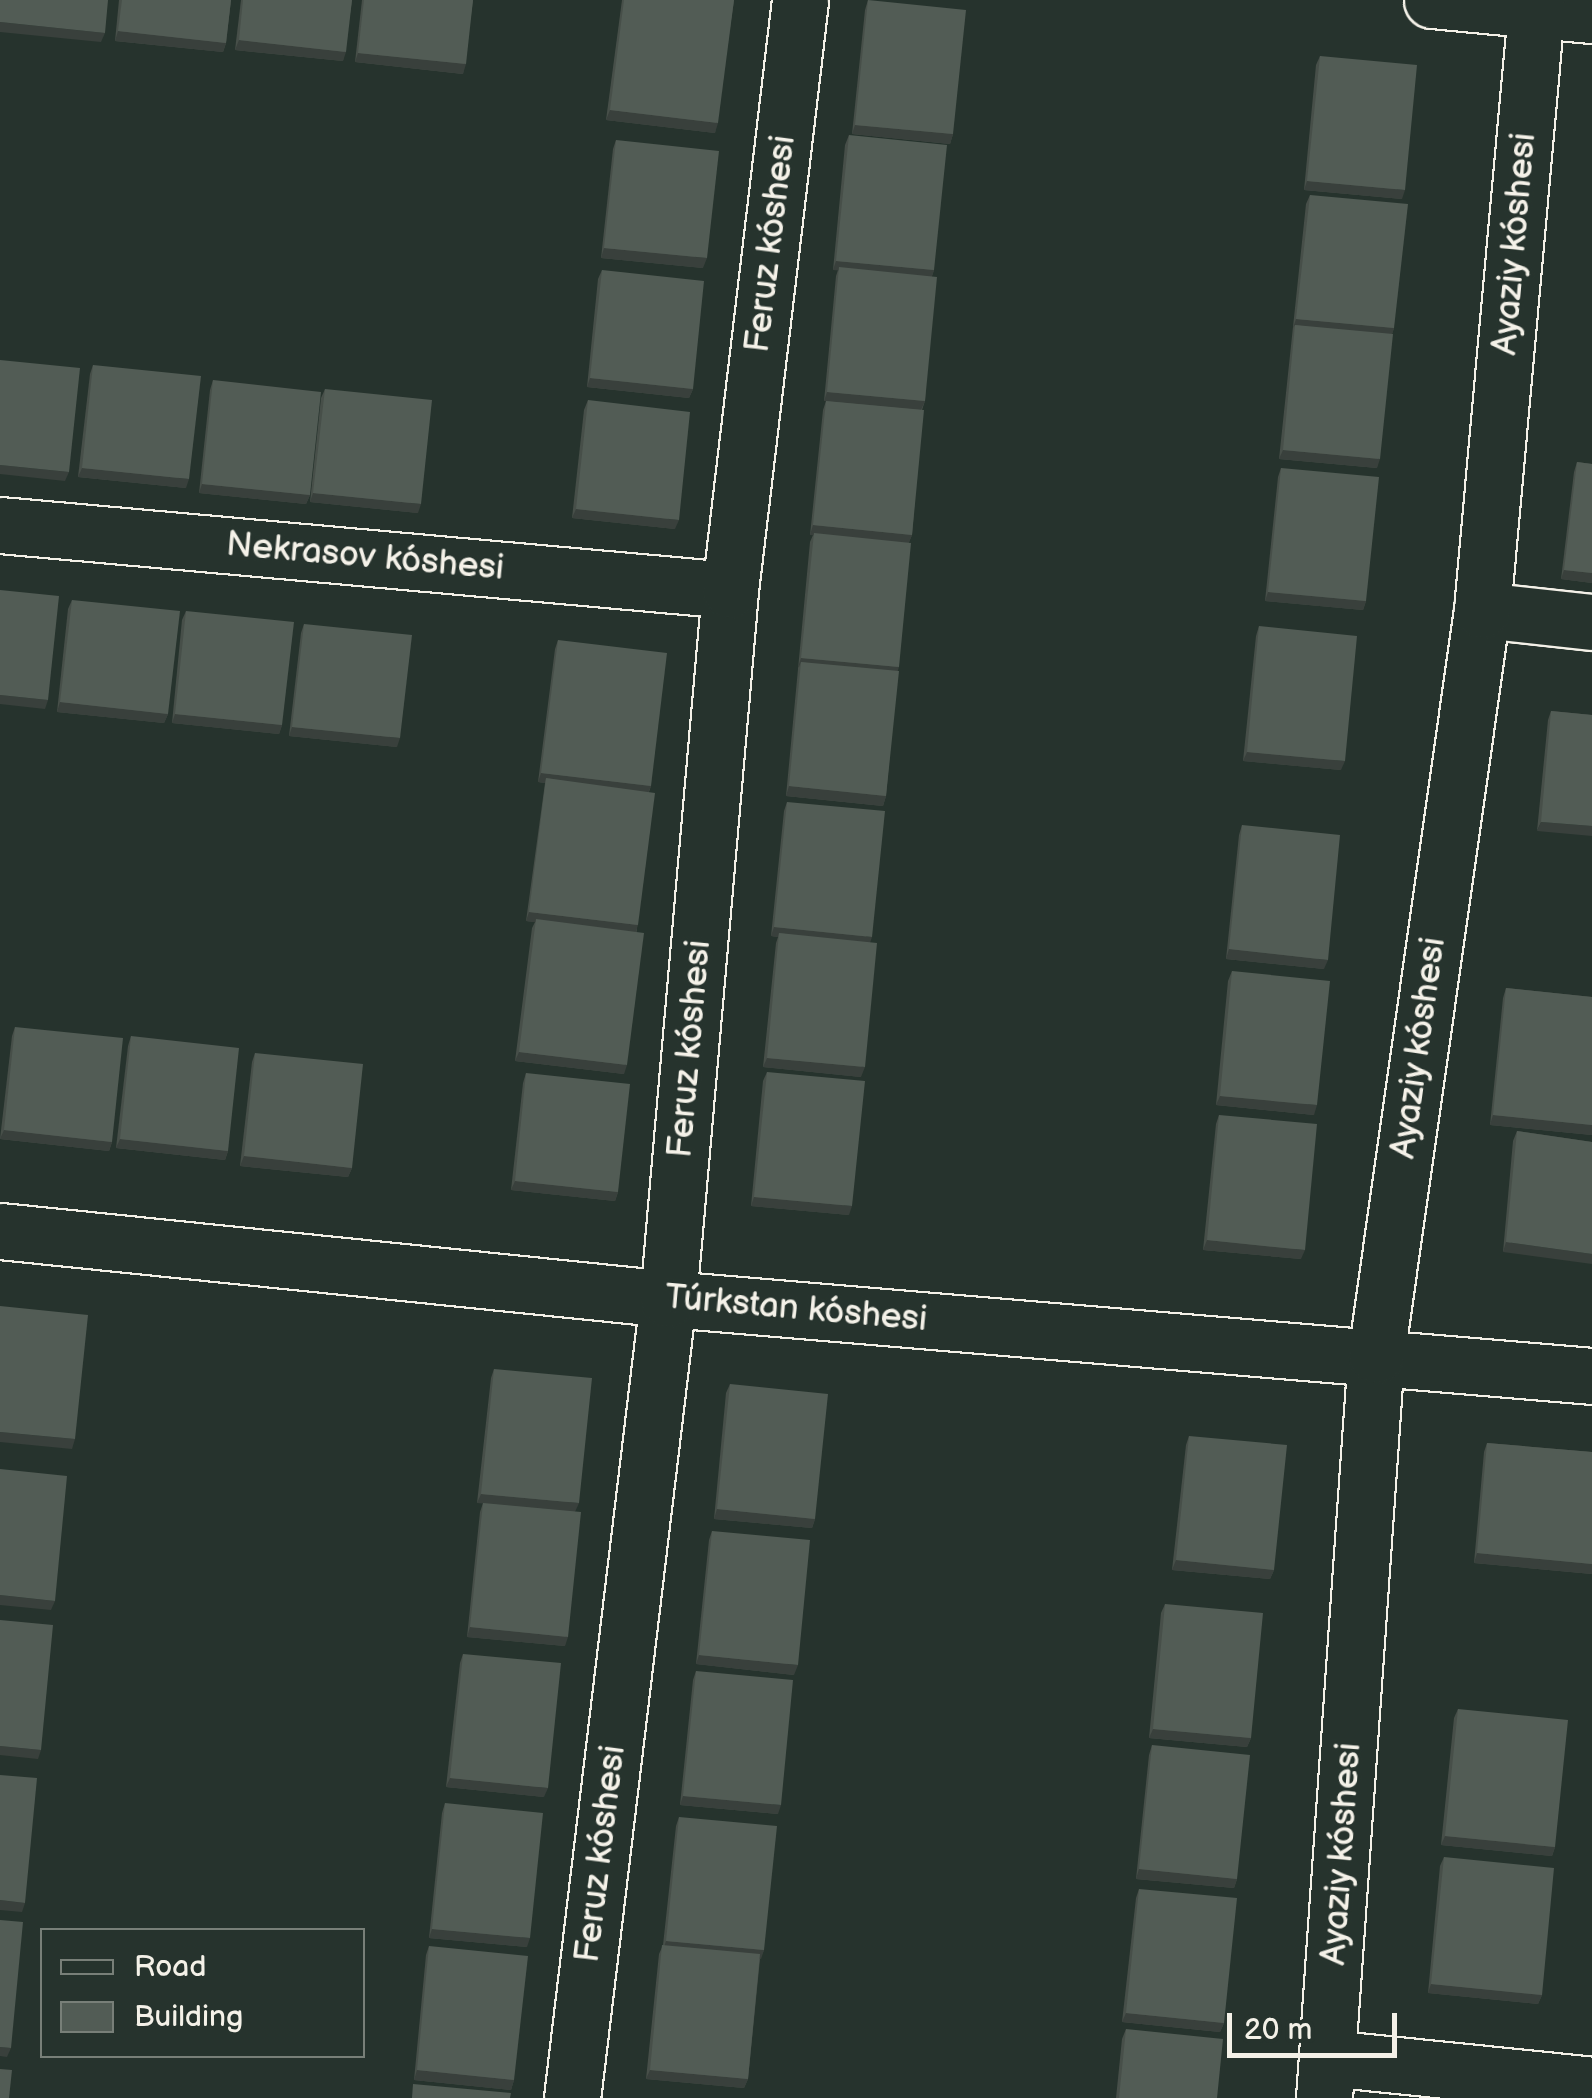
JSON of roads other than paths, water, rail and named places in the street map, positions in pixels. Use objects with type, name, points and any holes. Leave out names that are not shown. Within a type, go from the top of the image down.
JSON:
[{"type":"street","name":"Feruz kóshesi","points":[[572,2098],[668,1299],[730,590],[800,0]]},
{"type":"street","points":[[1432,0],[1537,4],[1592,14]]},
{"type":"street","name":"Ayaziy kóshesi","points":[[1326,2078],[1376,1355],[1482,610],[1537,4]]},
{"type":"street","name":"Nekrasov kóshesi","points":[[0,525],[730,590]]},
{"type":"street","points":[[1482,610],[1592,622]]},
{"type":"street","name":"Túrkstan kóshesi","points":[[0,1231],[668,1299],[1592,1376]]},
{"type":"street","points":[[1326,2078],[1592,2085]]}]
